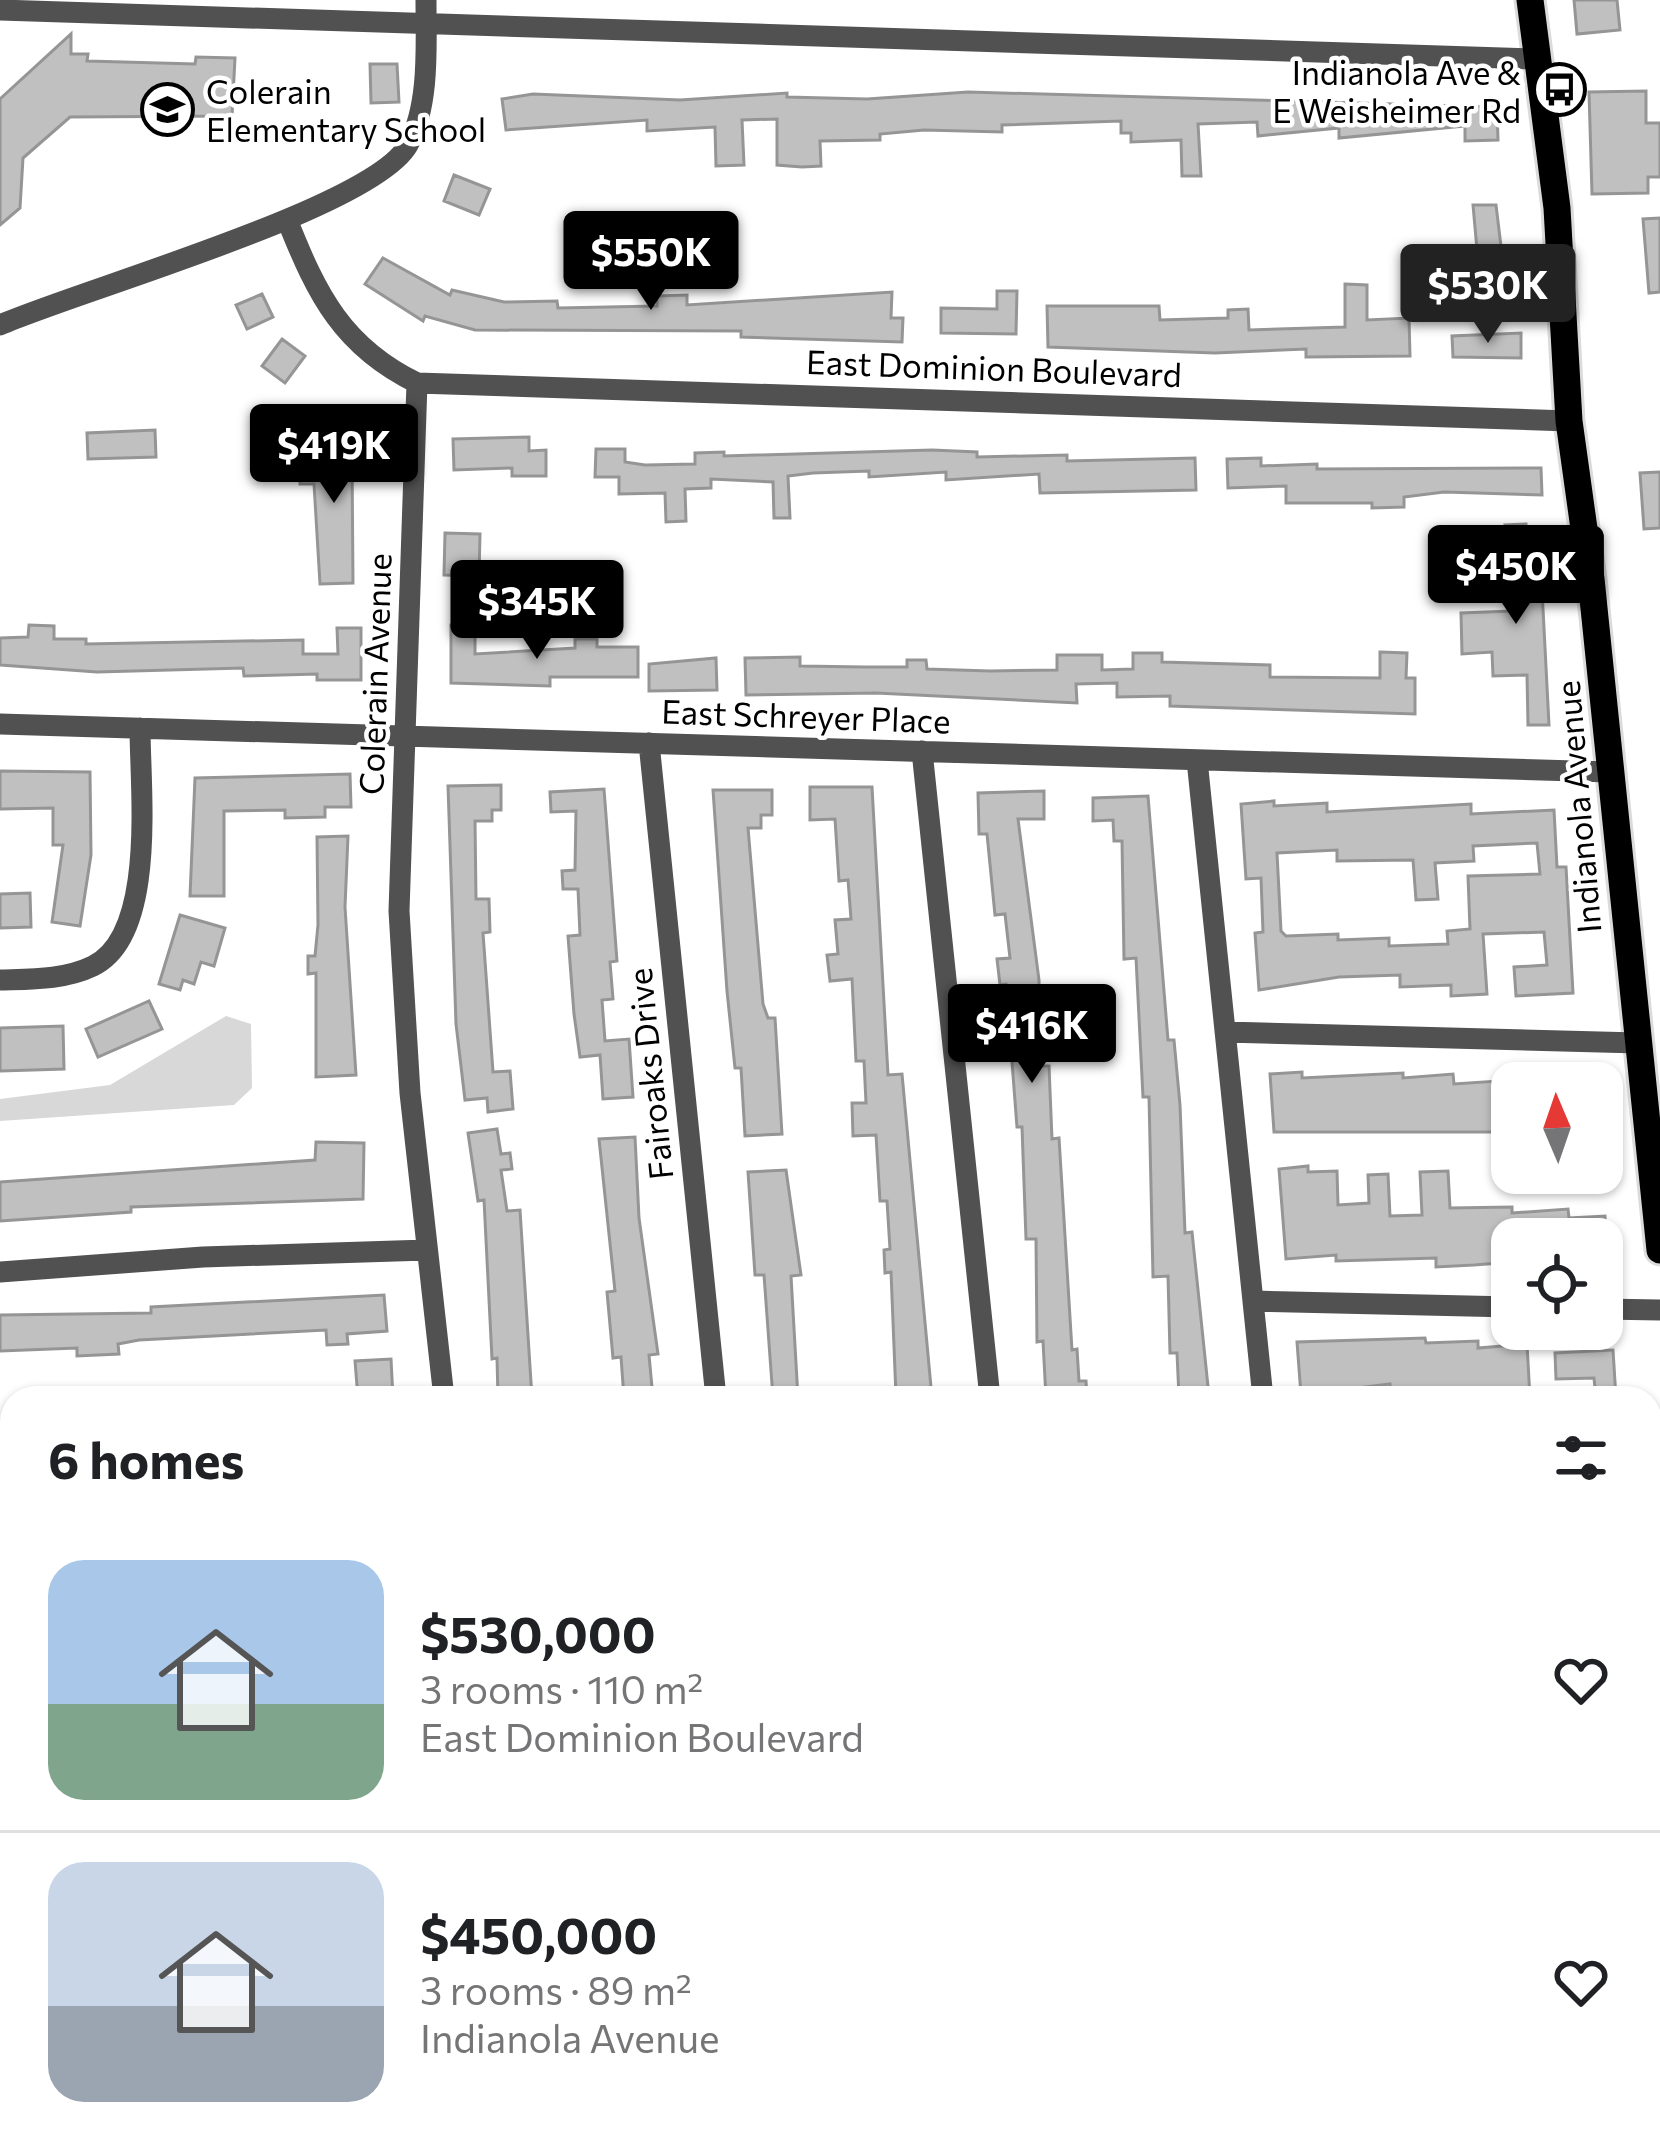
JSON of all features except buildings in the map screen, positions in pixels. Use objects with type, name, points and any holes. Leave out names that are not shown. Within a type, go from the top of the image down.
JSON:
[{"type":"main road","name":"Indianola Avenue","points":[[1530,0],[1557,208],[1569,421],[1592,579],[1660,1250]]},
{"type":"street","points":[[0,325],[288,222],[386,167],[406,148],[423,82],[426,0]]},
{"type":"street","points":[[0,10],[1537,59]]},
{"type":"street","points":[[288,222],[318,297],[377,364],[417,383]]},
{"type":"street","name":"East Dominion Boulevard","points":[[417,383],[1569,421]]},
{"type":"street","name":"Colerain Avenue","points":[[417,383],[399,911],[410,1093],[443,1386]]},
{"type":"street","name":"East Schreyer Place","points":[[0,724],[1610,772]]},
{"type":"street","points":[[0,980],[58,977],[96,965],[125,936],[137,898],[140,728]]},
{"type":"street","name":"Fairoaks Drive","points":[[649,743],[715,1386]]},
{"type":"street","points":[[922,751],[989,1386]]},
{"type":"street","points":[[1197,760],[1262,1386]]},
{"type":"street","points":[[1225,1032],[1638,1043]]},
{"type":"street","points":[[0,1272],[203,1257],[427,1250]]},
{"type":"street","points":[[1253,1300],[1491,1306]]},
{"type":"street","points":[[1623,1310],[1660,1310]]},
{"type":"shaded area","points":[[226,1016],[251,1024],[252,1088],[234,1105],[0,1121],[0,1099],[110,1085]]},
{"type":"place","name":"Indianola Ave & E Weisheimer Rd","points":[[1560,90]]},
{"type":"place","name":"Colerain Elementary School","points":[[167,109]]}]
